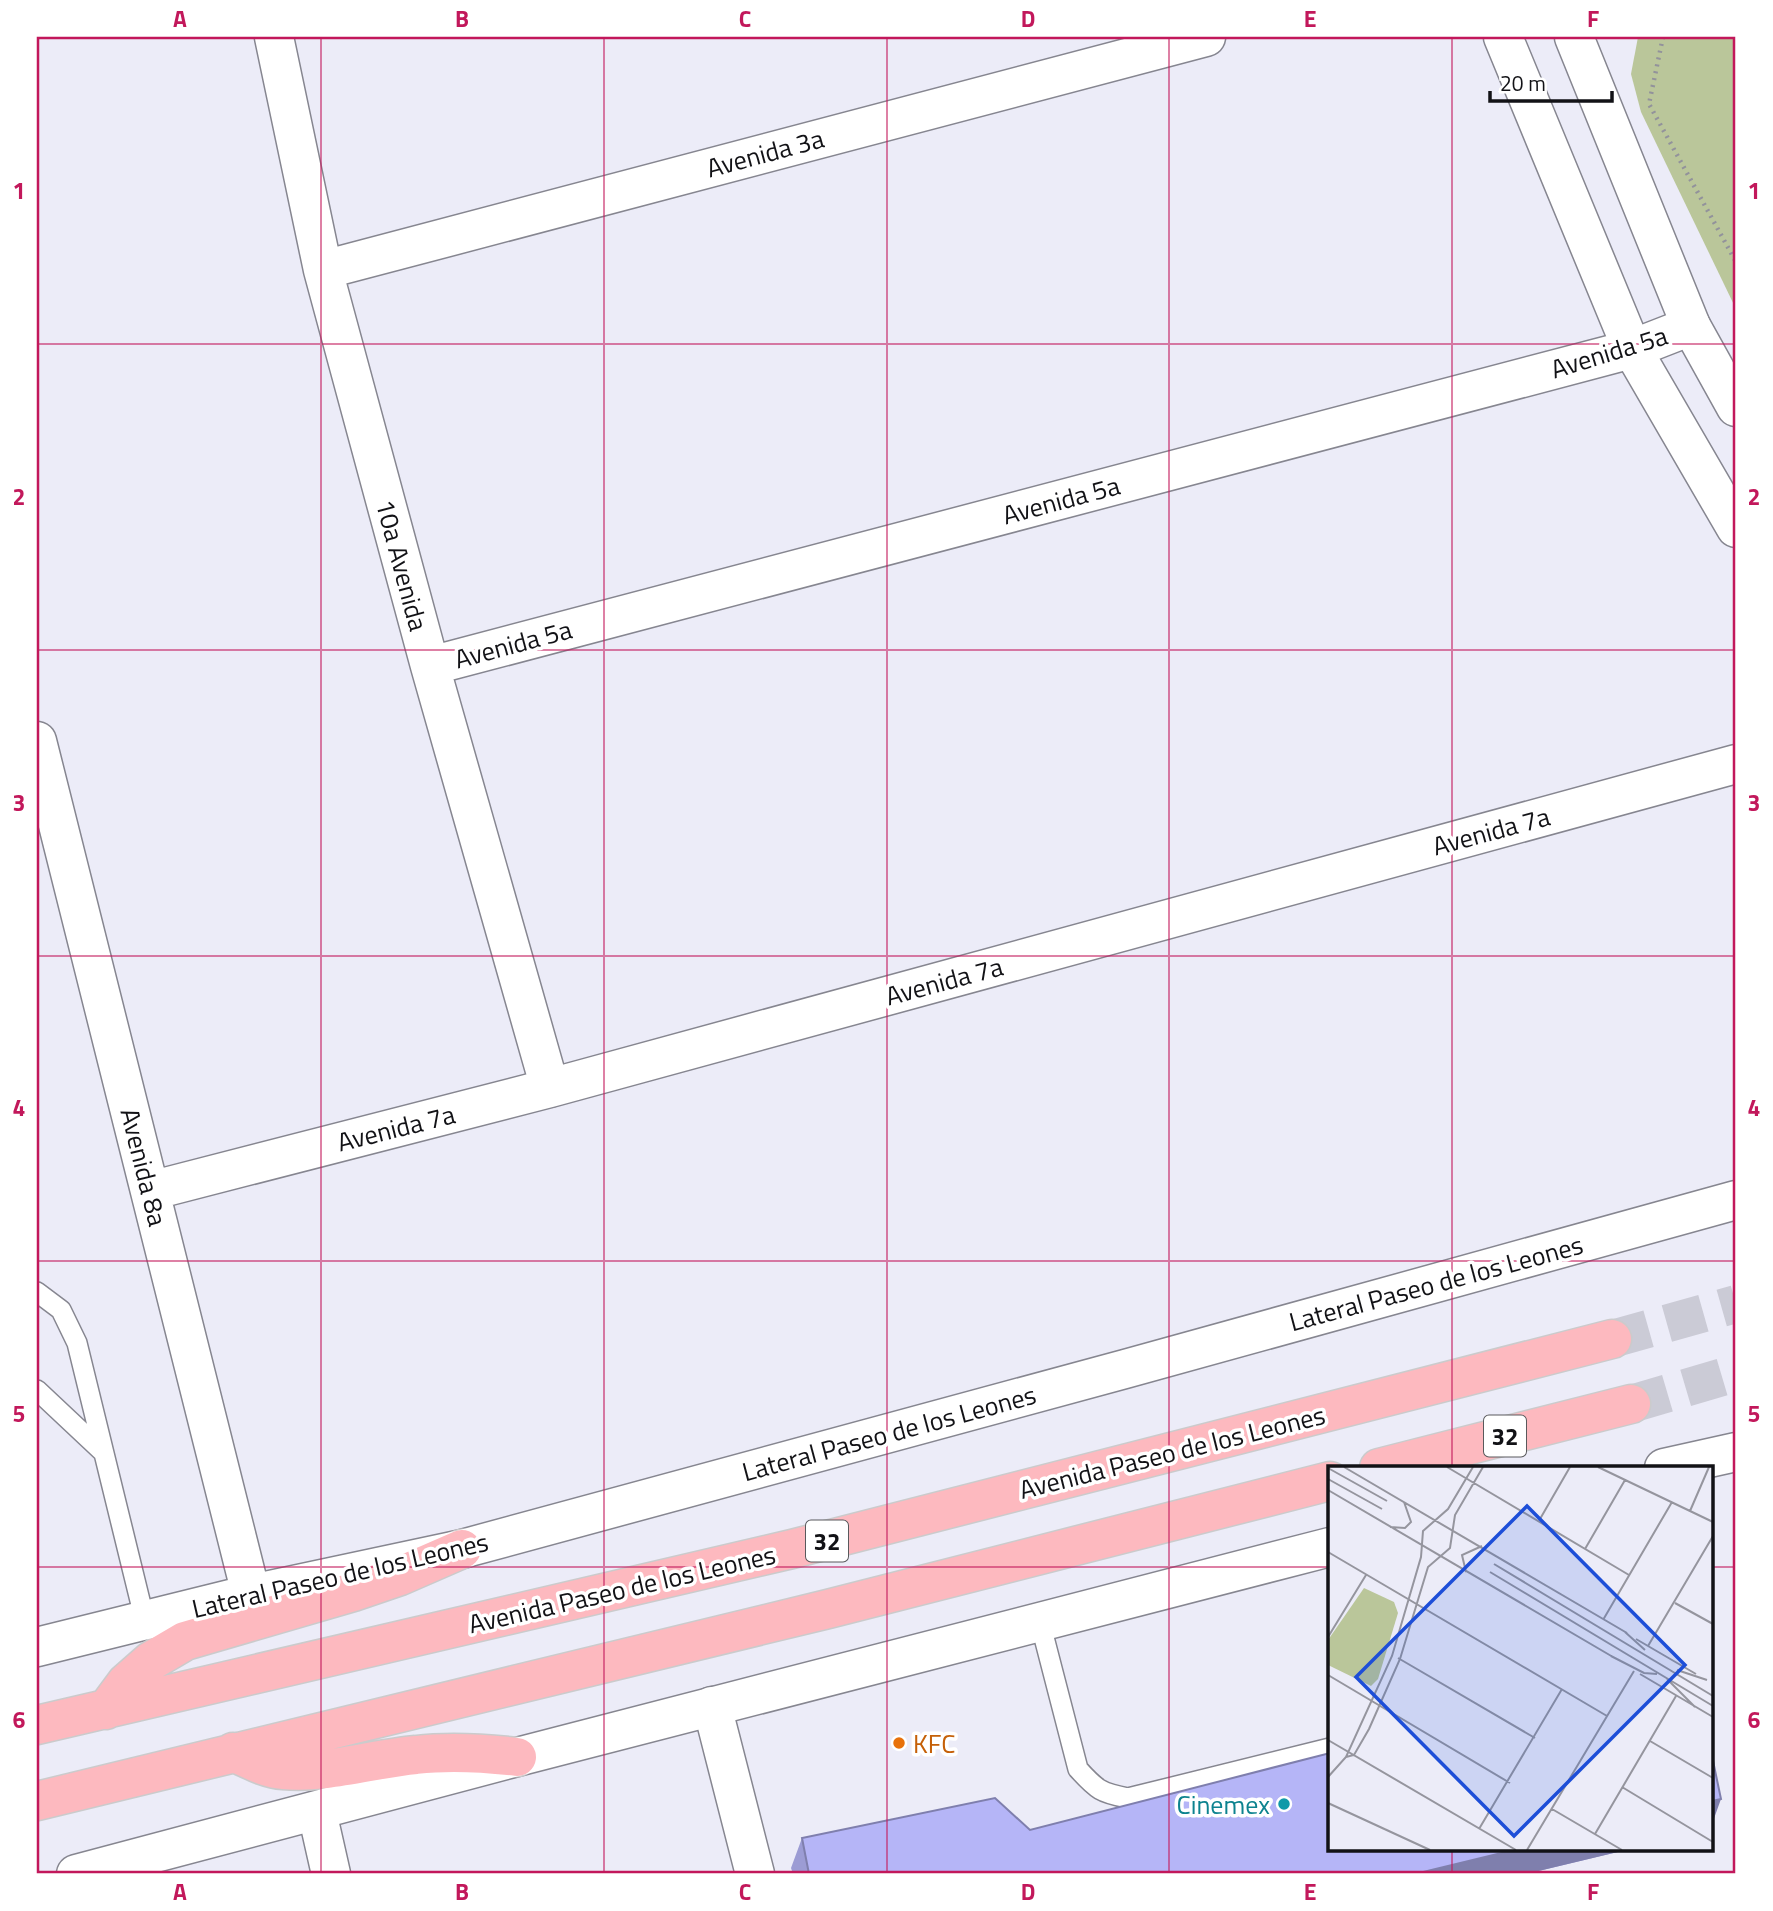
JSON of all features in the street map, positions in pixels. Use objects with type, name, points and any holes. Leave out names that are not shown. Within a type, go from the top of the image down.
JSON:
[{"type":"main road","name":"Avenida Paseo de los Leones","points":[[37,1725],[792,1549],[1612,1339]]},
{"type":"main road","name":"32","points":[[1387,1466],[1631,1404]]},
{"type":"main road","points":[[37,1801],[828,1609],[1328,1482]]},
{"type":"main road","points":[[106,1710],[126,1683],[151,1661],[185,1641],[353,1592],[400,1576],[462,1549]]},
{"type":"main road","points":[[233,1752],[261,1765],[282,1770],[329,1768],[427,1754],[475,1752],[517,1757]]},
{"type":"main road","points":[[37,1823],[74,1791]]},
{"type":"street","name":"10a Avenida","points":[[274,37],[323,270],[430,666],[550,1088]]},
{"type":"street","name":"Avenida 3a","points":[[323,270],[1206,37]]},
{"type":"street","points":[[1503,37],[1632,349],[1736,528]]},
{"type":"street","points":[[1574,37],[1691,326],[1736,407]]},
{"type":"street","name":"Avenida 5a","points":[[430,666],[1632,349],[1691,326]]},
{"type":"street","name":"Avenida 8a","points":[[37,741],[251,1594]]},
{"type":"street","name":"Avenida 7a","points":[[150,1191],[550,1088],[1736,764]]},
{"type":"street","name":"Lateral Paseo de los Leones","points":[[37,1647],[251,1594],[462,1549],[1732,1204]]},
{"type":"street","points":[[1673,1466],[1736,1452]]},
{"type":"street","points":[[76,1874],[1328,1548]]},
{"type":"street","points":[[712,1706],[755,1874]]},
{"type":"street","points":[[317,1812],[331,1874]]},
{"type":"lane","points":[[37,1292],[61,1310],[77,1343],[145,1621]]},
{"type":"lane","points":[[37,1390],[103,1451]]},
{"type":"lane","points":[[1040,1622],[1078,1769],[1104,1794],[1128,1798],[1328,1748]]},
{"type":"path","points":[[1663,37],[1649,104],[1736,262]]},
{"type":"green space","points":[[1638,37],[1736,37],[1736,309],[1641,112],[1631,74]]},
{"type":"building","name":"Cinemex","points":[[1328,1754],[1328,1852],[1506,1852],[1415,1874],[809,1874],[802,1838],[995,1798],[1030,1830]]},
{"type":"building","points":[[1714,1766],[1721,1799],[1714,1801]]},
{"type":"tunnel","points":[[1612,1339],[1736,1304]]},
{"type":"tunnel","points":[[1631,1404],[1736,1373]]},
{"type":"place","name":"KFC","points":[[899,1743]]},
{"type":"place","name":"Cinemex","points":[[1284,1804]]}]
